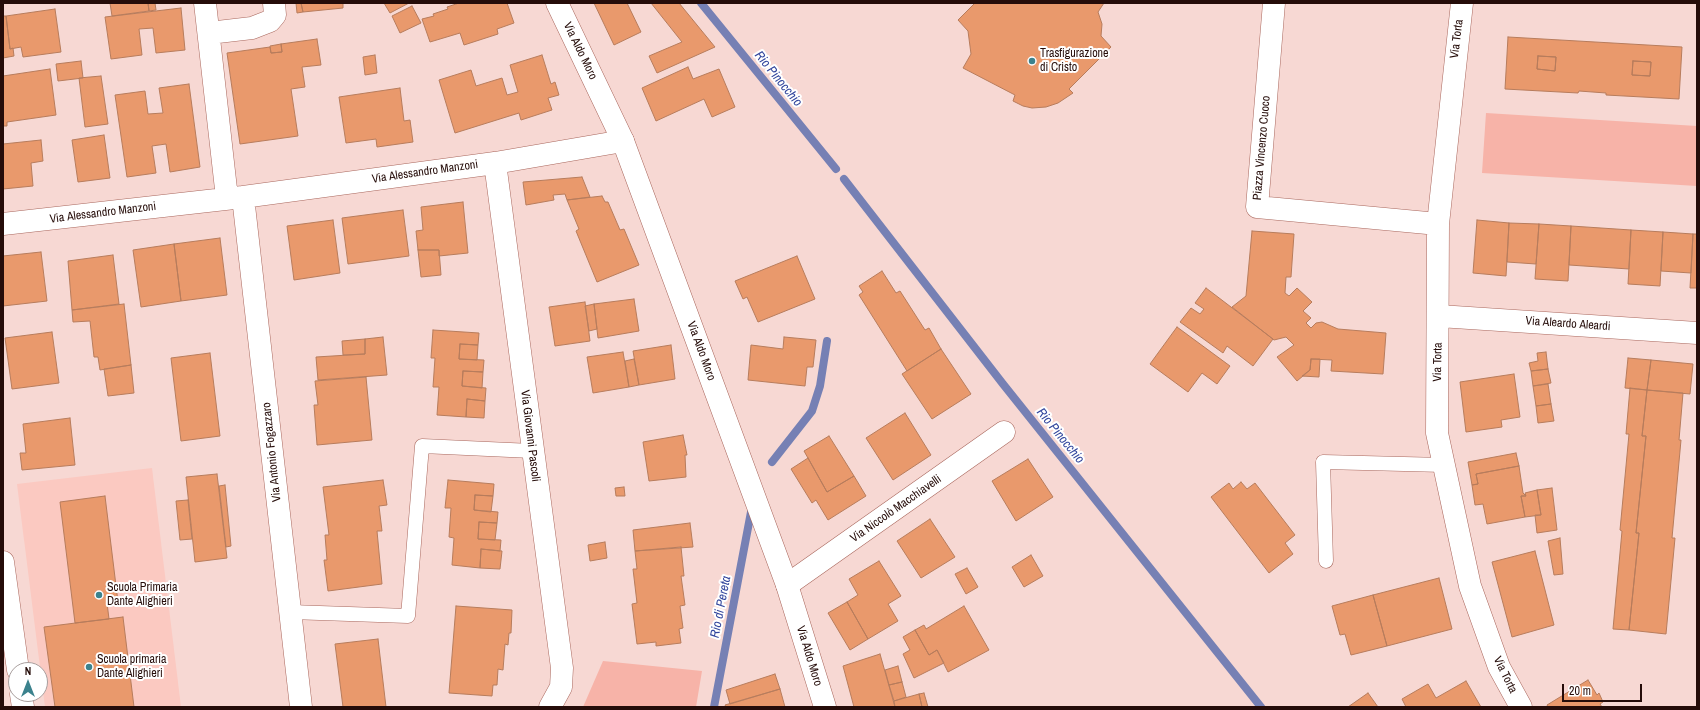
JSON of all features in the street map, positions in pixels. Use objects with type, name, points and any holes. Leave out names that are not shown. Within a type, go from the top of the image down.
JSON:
[{"type":"street","points":[[205,3],[235,198]]},
{"type":"street","points":[[209,33],[252,28],[270,21],[275,15],[274,3]]},
{"type":"street","name":"Via Aldo Moro","points":[[556,3],[623,141],[787,585],[825,707]]},
{"type":"street","name":"Piazza Vincenzo Cuoco","points":[[1274,3],[1257,207],[1438,224]]},
{"type":"street","name":"Via Torta","points":[[1462,3],[1438,224],[1439,316],[1437,433],[1470,586],[1499,667],[1521,707]]},
{"type":"street","name":"Via Alessandro Manzoni","points":[[3,224],[235,198],[495,163],[623,141]]},
{"type":"street","name":"Via Giovanni Pascoli","points":[[495,163],[562,668],[561,687],[550,707]]},
{"type":"street","name":"Via Antonio Fogazzaro","points":[[235,198],[290,612],[301,707]]},
{"type":"street","name":"Via Aleardo Aleardi","points":[[1439,316],[1697,333]]},
{"type":"street","name":"Via Niccolò Macchiavelli","points":[[787,585],[1004,432]]},
{"type":"street","points":[[3,562],[17,662]]},
{"type":"lane","points":[[290,612],[408,616],[422,446],[532,451]]},
{"type":"lane","points":[[1326,561],[1323,462],[1444,465]]},
{"type":"shaded area","points":[[1486,113],[1697,126],[1697,186],[1482,173]]},
{"type":"shaded area","name":"Scuola Primaria Dante Alighieri","points":[[152,468],[181,707],[45,707],[44,702],[48,702],[48,662],[39,662],[17,484]]},
{"type":"shaded area","points":[[603,661],[702,671],[696,707],[583,707]]},
{"type":"building","points":[[110,3],[148,3],[149,11],[112,16]]},
{"type":"building","points":[[148,3],[155,3],[156,10],[149,11]]},
{"type":"building","points":[[296,3],[301,3],[303,12],[297,13]]},
{"type":"building","points":[[301,3],[343,3],[343,8],[303,12]]},
{"type":"building","points":[[384,3],[409,3],[390,13]]},
{"type":"building","points":[[459,3],[507,3],[514,23],[497,29],[498,34],[464,45],[460,33],[430,42],[422,19],[434,16],[433,14],[448,9],[447,7]]},
{"type":"building","points":[[594,3],[627,3],[641,32],[614,45]]},
{"type":"building","points":[[651,3],[679,3],[715,47],[657,73],[649,56],[682,42]]},
{"type":"building","name":"Trasfigurazione di Cristo","points":[[975,3],[1104,3],[1098,12],[1102,24],[1101,36],[1111,47],[1069,89],[1073,93],[1058,103],[1046,107],[1032,108],[1023,106],[1013,101],[1015,95],[963,68],[971,54],[968,31],[958,20]]},
{"type":"building","points":[[412,6],[421,23],[400,33],[392,16]]},
{"type":"building","points":[[181,8],[185,50],[156,53],[153,28],[139,29],[142,55],[111,59],[105,17]]},
{"type":"building","points":[[55,9],[61,52],[23,57],[21,47],[10,49],[6,16]]},
{"type":"building","points":[[3,16],[6,16],[10,49],[13,48],[14,56],[3,58]]},
{"type":"building","points":[[1508,37],[1682,47],[1679,99],[1606,95],[1606,93],[1579,91],[1578,93],[1505,89]],"holes":[[[1538,56],[1556,57],[1555,71],[1537,69]],[[1633,61],[1651,62],[1650,76],[1632,75]]]},
{"type":"building","points":[[317,39],[321,65],[302,67],[305,87],[291,89],[298,136],[240,144],[227,53],[270,47],[271,53],[282,52],[281,44]]},
{"type":"building","points":[[281,44],[282,52],[271,53],[270,46]]},
{"type":"building","points":[[375,55],[377,73],[365,75],[363,57]]},
{"type":"building","points":[[542,55],[551,84],[555,82],[559,95],[548,98],[552,110],[521,120],[519,113],[455,133],[439,80],[471,70],[476,86],[502,78],[507,95],[518,92],[510,65]]},
{"type":"building","points":[[1538,56],[1556,57],[1555,71],[1537,69]]},
{"type":"building","points":[[81,61],[83,78],[58,81],[56,64]]},
{"type":"building","points":[[1633,61],[1651,62],[1650,76],[1632,75]]},
{"type":"building","points":[[688,67],[693,79],[719,69],[735,107],[712,117],[704,99],[656,121],[642,88]]},
{"type":"building","points":[[50,69],[56,115],[7,122],[7,126],[3,126],[3,76]]},
{"type":"building","points":[[101,76],[108,124],[85,127],[79,78]]},
{"type":"building","points":[[189,84],[200,167],[170,172],[166,144],[152,146],[156,173],[127,177],[115,95],[145,91],[148,114],[163,113],[159,88]]},
{"type":"building","points":[[400,88],[404,121],[410,120],[413,142],[377,147],[376,139],[346,143],[339,97]]},
{"type":"building","points":[[104,135],[110,178],[78,182],[72,140]]},
{"type":"building","points":[[41,140],[43,161],[31,163],[33,186],[3,189],[3,144]]},
{"type":"building","points":[[582,177],[590,197],[567,200],[565,194],[553,195],[554,200],[526,205],[523,182]]},
{"type":"building","points":[[602,196],[605,202],[608,202],[620,230],[624,229],[639,265],[597,282],[576,231],[579,229],[567,200]]},
{"type":"building","points":[[463,202],[468,253],[439,256],[439,250],[418,250],[416,231],[423,230],[421,207]]},
{"type":"building","points":[[403,210],[409,256],[348,264],[342,218]]},
{"type":"building","points":[[333,220],[340,273],[294,280],[287,226]]},
{"type":"building","points":[[1477,220],[1509,223],[1506,276],[1473,273]]},
{"type":"building","points":[[1509,223],[1539,224],[1536,264],[1507,262]]},
{"type":"building","points":[[1539,224],[1571,226],[1568,281],[1535,279]]},
{"type":"building","points":[[1571,226],[1631,230],[1629,269],[1569,265]]},
{"type":"building","points":[[1631,230],[1663,232],[1660,286],[1628,284]]},
{"type":"building","points":[[1252,231],[1294,234],[1291,277],[1286,277],[1285,293],[1289,296],[1297,288],[1312,302],[1303,311],[1311,318],[1306,323],[1311,328],[1316,323],[1322,322],[1338,329],[1386,333],[1383,374],[1331,371],[1332,360],[1311,359],[1310,370],[1297,381],[1277,357],[1294,345],[1286,337],[1274,340],[1232,307],[1246,296]]},
{"type":"building","points":[[1663,232],[1693,234],[1691,273],[1661,271]]},
{"type":"building","points":[[1693,234],[1697,234],[1697,288],[1690,288]]},
{"type":"building","points":[[220,238],[227,295],[181,301],[174,244]]},
{"type":"building","points":[[174,244],[181,301],[141,307],[133,250]]},
{"type":"building","points":[[418,250],[439,250],[441,275],[421,277]]},
{"type":"building","points":[[41,252],[47,301],[3,306],[3,256]]},
{"type":"building","points":[[113,255],[119,304],[72,310],[68,261]]},
{"type":"building","points":[[797,256],[815,299],[758,322],[747,297],[743,299],[735,281]]},
{"type":"building","points":[[882,271],[896,293],[900,291],[925,330],[929,328],[941,349],[907,371],[859,295],[863,292],[859,286]]},
{"type":"building","points":[[1206,288],[1273,339],[1253,366],[1227,346],[1223,353],[1180,322],[1191,308],[1200,314],[1204,309],[1195,303]]},
{"type":"building","points":[[634,299],[639,331],[598,338],[594,304]]},
{"type":"building","points":[[585,302],[590,341],[555,346],[549,307]]},
{"type":"building","points":[[124,304],[131,365],[100,370],[98,357],[94,357],[90,321],[73,322],[72,310]]},
{"type":"building","points":[[594,304],[597,329],[589,331],[585,306]]},
{"type":"building","points":[[1177,327],[1230,366],[1217,384],[1202,373],[1188,392],[1150,364]]},
{"type":"building","points":[[433,330],[479,333],[478,345],[460,344],[459,359],[484,360],[483,372],[463,371],[462,386],[486,388],[485,401],[467,399],[466,417],[437,415],[439,387],[433,387],[435,358],[431,358]]},
{"type":"building","points":[[52,332],[59,383],[12,389],[5,338]]},
{"type":"building","points":[[383,337],[387,375],[318,380],[316,357],[365,354],[365,339]]},
{"type":"building","points":[[784,337],[816,340],[813,367],[807,367],[805,386],[748,380],[751,345],[783,349]]},
{"type":"building","points":[[365,339],[365,354],[343,355],[342,341]]},
{"type":"building","points":[[460,344],[478,345],[477,360],[459,359]]},
{"type":"building","points":[[671,345],[675,379],[639,385],[633,351]]},
{"type":"building","points":[[941,349],[971,394],[932,419],[902,374]]},
{"type":"building","points":[[623,352],[629,387],[593,393],[587,357]]},
{"type":"building","points":[[1546,352],[1548,369],[1531,371],[1529,363],[1538,361],[1537,353]]},
{"type":"building","points":[[210,353],[220,436],[181,441],[171,358]]},
{"type":"building","points":[[1628,358],[1651,360],[1647,390],[1625,388]]},
{"type":"building","points":[[634,359],[639,385],[629,387],[625,361]]},
{"type":"building","points":[[1311,359],[1320,359],[1319,377],[1302,376],[1310,370]]},
{"type":"building","points":[[1651,360],[1693,364],[1690,394],[1647,390]]},
{"type":"building","points":[[131,365],[134,393],[108,396],[104,369]]},
{"type":"building","points":[[1548,369],[1551,383],[1533,386],[1531,371]]},
{"type":"building","points":[[463,371],[483,372],[482,388],[462,386]]},
{"type":"building","points":[[1514,374],[1520,417],[1501,420],[1502,427],[1466,432],[1460,382]]},
{"type":"building","points":[[366,377],[372,440],[317,445],[314,405],[318,405],[315,381]]},
{"type":"building","points":[[1548,384],[1551,404],[1536,406],[1533,386]]},
{"type":"building","points":[[1630,388],[1647,390],[1642,436],[1646,436],[1636,533],[1639,533],[1629,630],[1613,629],[1629,434],[1626,434]]},
{"type":"building","points":[[1647,390],[1683,393],[1679,440],[1681,440],[1672,538],[1675,538],[1666,634],[1629,630],[1639,533],[1636,533],[1646,436],[1642,436]]},
{"type":"building","points":[[467,399],[485,401],[484,418],[466,417]]},
{"type":"building","points":[[1551,404],[1554,421],[1538,423],[1536,406]]},
{"type":"building","points":[[905,413],[931,455],[893,480],[866,438]]},
{"type":"building","points":[[70,418],[75,465],[22,470],[20,453],[26,453],[23,424]]},
{"type":"building","points":[[683,435],[687,455],[685,455],[686,477],[649,481],[643,442]]},
{"type":"building","points":[[829,436],[854,476],[827,492],[804,451]]},
{"type":"building","points":[[1516,453],[1519,466],[1476,474],[1478,484],[1472,485],[1468,462]]},
{"type":"building","points":[[808,458],[827,492],[854,476],[866,496],[828,520],[816,500],[812,503],[791,469]]},
{"type":"building","points":[[1028,459],[1053,497],[1016,521],[992,481]]},
{"type":"building","points":[[1519,466],[1523,493],[1526,496],[1521,496],[1525,517],[1487,524],[1483,504],[1475,505],[1472,485],[1478,484],[1476,474]]},
{"type":"building","points":[[217,474],[227,558],[195,562],[186,477]]},
{"type":"building","points":[[383,480],[387,505],[379,506],[382,531],[377,531],[382,584],[328,591],[324,560],[327,560],[325,535],[329,535],[323,487]]},
{"type":"building","points":[[448,480],[494,484],[493,496],[475,495],[474,510],[498,512],[497,523],[479,522],[478,539],[501,540],[500,551],[481,549],[480,568],[452,565],[454,538],[449,537],[451,508],[445,508]]},
{"type":"building","points":[[1241,482],[1247,489],[1255,483],[1295,535],[1285,543],[1293,554],[1269,573],[1211,497],[1229,483],[1233,489]]},
{"type":"building","points":[[225,485],[231,546],[226,547],[219,486]]},
{"type":"building","points":[[624,487],[625,496],[616,496],[615,488]]},
{"type":"building","points":[[1552,488],[1557,530],[1537,533],[1535,515],[1541,515],[1537,490]]},
{"type":"building","points":[[1537,490],[1541,515],[1525,517],[1521,496],[1526,496],[1525,493]]},
{"type":"building","points":[[475,495],[493,496],[491,512],[474,510]]},
{"type":"building","name":"Scuola primaria Dante Alighieri","points":[[105,496],[118,602],[107,603],[109,619],[75,623],[60,502]]},
{"type":"building","points":[[188,500],[192,539],[180,540],[176,501]]},
{"type":"building","points":[[930,519],[955,557],[921,578],[897,541]]},
{"type":"building","points":[[479,522],[497,523],[495,540],[478,539]]},
{"type":"building","points":[[690,523],[693,547],[635,551],[633,530]]},
{"type":"building","points":[[1560,538],[1563,574],[1554,575],[1548,541]]},
{"type":"building","points":[[605,542],[607,558],[590,561],[588,545]]},
{"type":"building","points":[[681,547],[684,576],[681,576],[685,605],[680,606],[683,628],[679,629],[681,643],[656,646],[656,642],[637,644],[632,604],[637,603],[633,569],[637,569],[635,551]]},
{"type":"building","points":[[481,549],[502,551],[500,569],[480,568]]},
{"type":"building","points":[[1535,551],[1554,625],[1512,637],[1492,562]]},
{"type":"building","points":[[1031,555],[1043,576],[1024,587],[1012,567]]},
{"type":"building","points":[[879,561],[901,596],[888,604],[898,621],[868,639],[847,602],[858,595],[849,579]]},
{"type":"building","points":[[967,568],[978,587],[966,594],[955,574]]},
{"type":"building","points":[[1439,578],[1452,629],[1387,646],[1373,595]]},
{"type":"building","points":[[1373,595],[1387,646],[1351,655],[1345,634],[1340,635],[1332,606]]},
{"type":"building","points":[[847,602],[868,639],[850,650],[828,613]]},
{"type":"building","points":[[456,606],[512,610],[511,633],[509,633],[508,645],[505,644],[503,670],[498,669],[497,685],[493,685],[492,696],[449,693]]},
{"type":"building","points":[[964,606],[989,650],[948,672],[937,650],[929,655],[915,630],[924,625],[926,629]]},
{"type":"building","name":"Scuola primaria Dante Alighieri","points":[[123,617],[134,707],[55,707],[44,627]]},
{"type":"building","points":[[915,630],[929,655],[937,650],[944,663],[914,678],[903,654],[910,650],[903,637]]},
{"type":"building","points":[[378,639],[386,707],[343,707],[335,644]]},
{"type":"building","points":[[880,654],[895,707],[854,707],[843,666]]},
{"type":"building","points":[[898,666],[902,682],[889,685],[885,670]]},
{"type":"building","points":[[775,674],[780,689],[730,704],[726,690]]},
{"type":"building","points":[[1588,680],[1597,695],[1599,693],[1603,702],[1600,704],[1602,707],[1548,707],[1547,705]]},
{"type":"building","points":[[1466,681],[1481,707],[1406,707],[1402,699],[1428,684],[1436,698]]},
{"type":"building","points":[[902,682],[906,697],[894,701],[889,685]]},
{"type":"building","points":[[780,689],[785,707],[726,707],[725,705]]},
{"type":"building","points":[[924,693],[928,707],[922,707],[919,694]]},
{"type":"building","points":[[1368,693],[1378,707],[1348,707]]},
{"type":"building","points":[[919,694],[922,707],[895,707],[894,701]]},
{"type":"waterway","name":"Rio Pinocchio","points":[[701,3],[836,169]]},
{"type":"waterway","name":"Rio Pinocchio","points":[[844,179],[1003,384],[1261,707]]},
{"type":"waterway","name":"Rio di Pereta","points":[[772,462],[812,411],[820,386],[827,341]]},
{"type":"waterway","name":"Rio di Pereta","points":[[714,707],[751,512]]},
{"type":"place","name":"Trasfigurazione di Cristo","points":[[1032,61]]},
{"type":"place","name":"Scuola Primaria Dante Alighieri","points":[[99,595]]},
{"type":"place","name":"Scuola primaria Dante Alighieri","points":[[89,667]]}]
